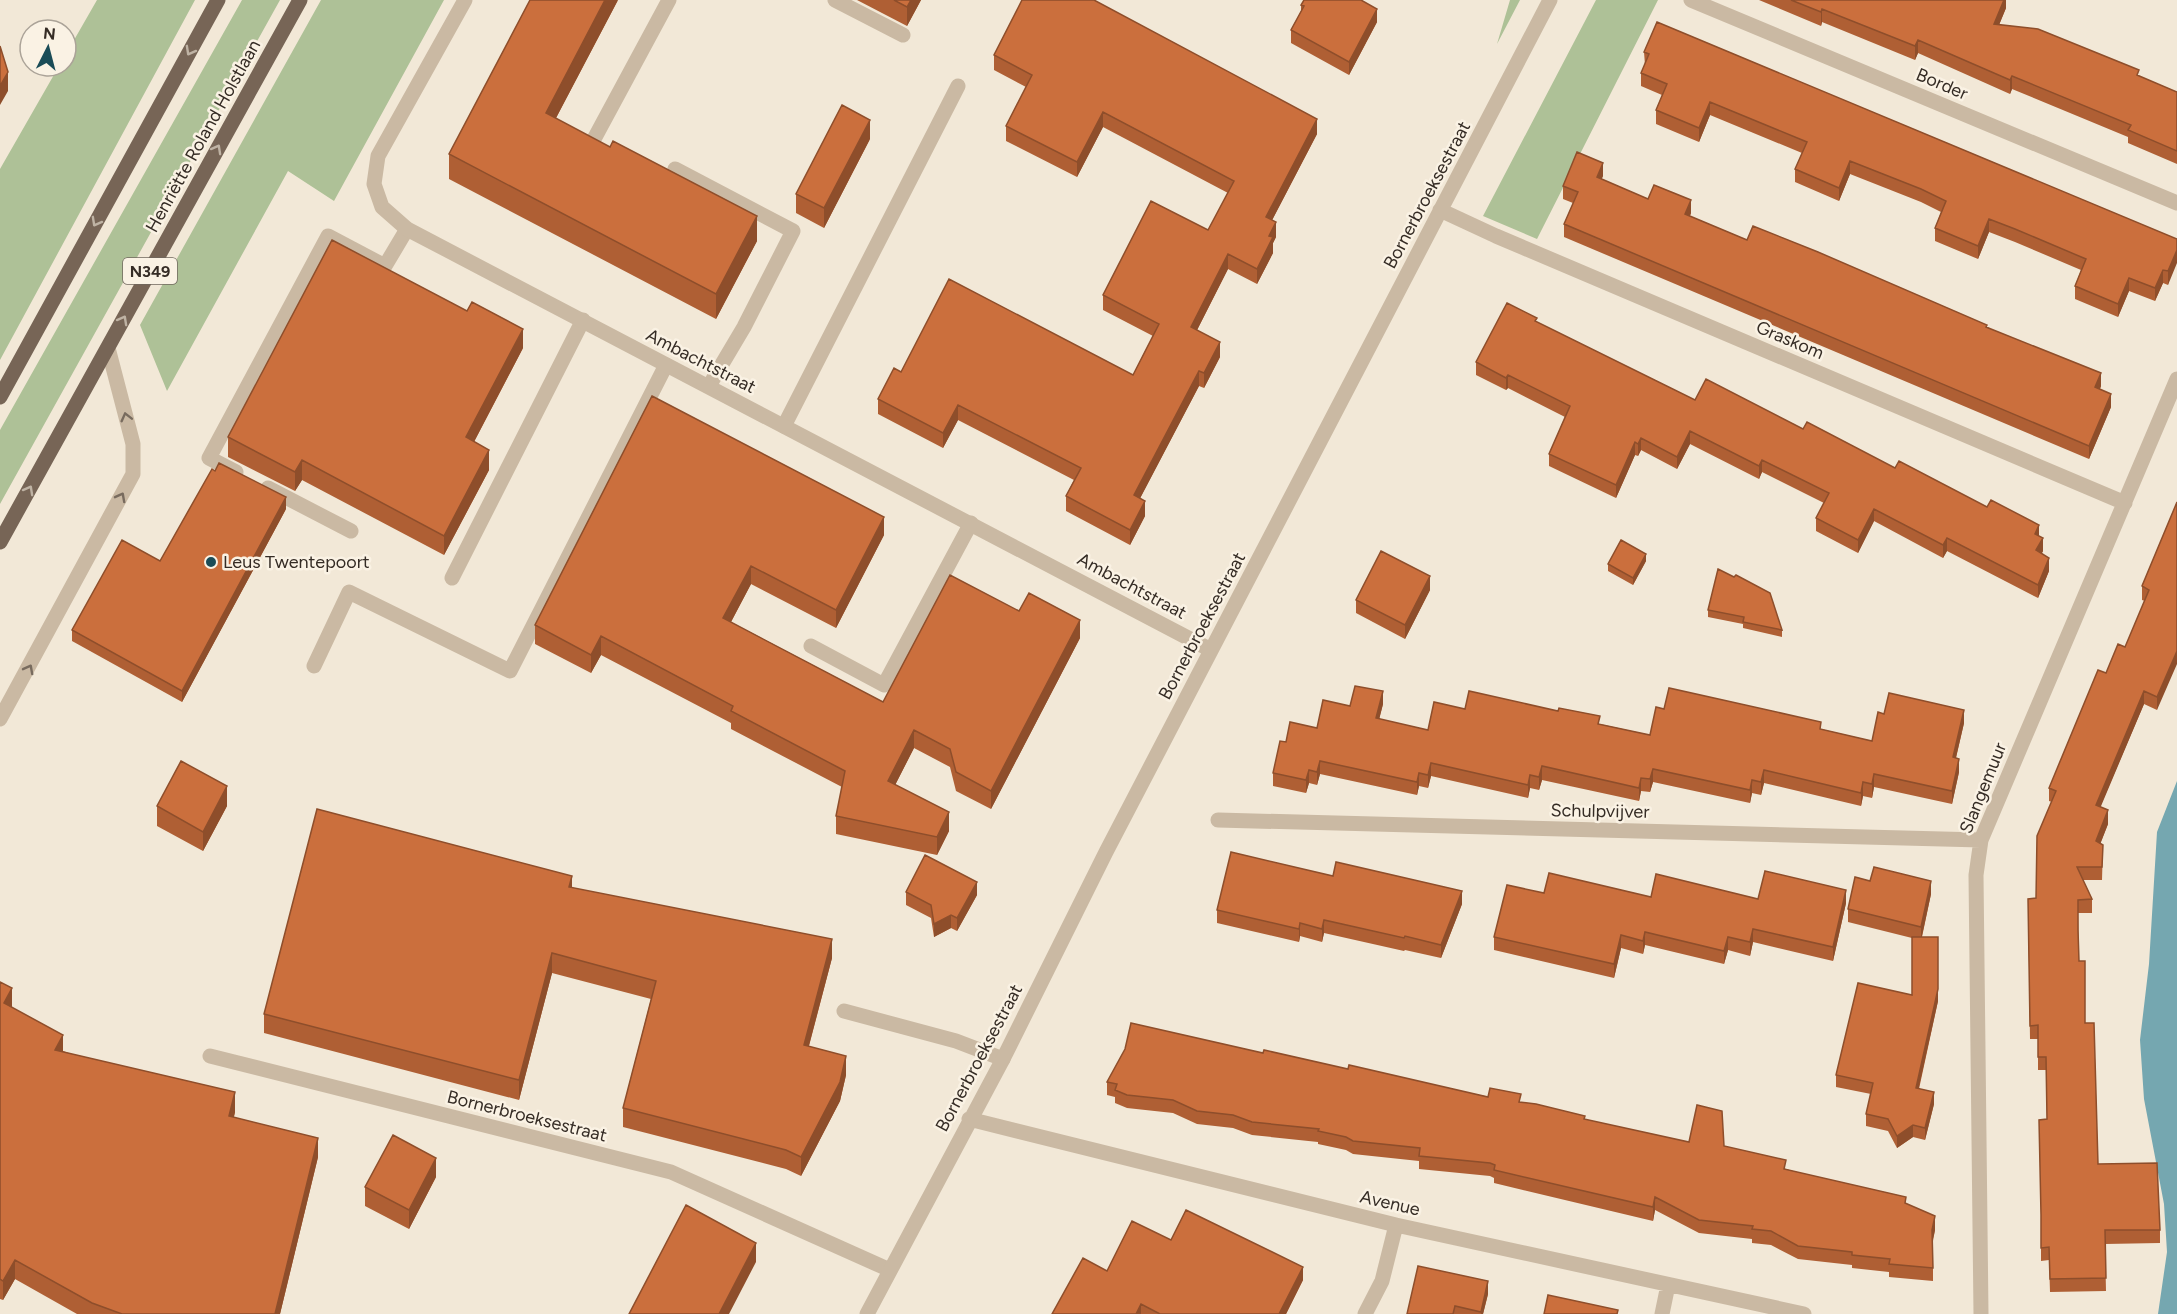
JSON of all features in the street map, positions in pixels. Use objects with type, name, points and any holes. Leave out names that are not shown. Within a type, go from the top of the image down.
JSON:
[{"type":"main road","points":[[0,397],[218,0]]},
{"type":"main road","name":"Henriëtte Roland Holstlaan","points":[[0,542],[300,0]]},
{"type":"street","name":"Ambachtstraat","points":[[465,0],[378,156],[374,184],[382,207],[407,229],[1211,650]]},
{"type":"street","points":[[594,141],[669,0]]},
{"type":"street","points":[[836,0],[903,34]]},
{"type":"street","name":"Bornerbroeksestraat","points":[[867,1314],[1003,1059],[1106,852],[1550,0]]},
{"type":"street","name":"Border","points":[[1691,0],[2177,203]]},
{"type":"street","points":[[784,426],[958,86]]},
{"type":"street","points":[[675,169],[793,231],[744,327],[709,386]]},
{"type":"street","name":"Graskom","points":[[1440,210],[1496,236],[2125,503]]},
{"type":"street","points":[[351,531],[209,458],[328,236],[385,266],[407,229]]},
{"type":"street","points":[[452,578],[583,320]]},
{"type":"street","points":[[0,719],[133,474],[133,444],[108,348]]},
{"type":"street","points":[[314,666],[349,592],[510,671],[666,365]]},
{"type":"street","name":"Slangemuur","points":[[1981,1314],[1976,875],[1981,840],[2177,379]]},
{"type":"street","points":[[811,646],[884,685],[971,523]]},
{"type":"street","name":"Schulpvijver","points":[[1218,820],[1981,840]]},
{"type":"street","points":[[844,1011],[956,1041],[1003,1059]]},
{"type":"street","name":"Bornerbroeksestraat","points":[[210,1056],[671,1172],[890,1270]]},
{"type":"street","name":"Avenue","points":[[969,1119],[1396,1225],[1804,1314]]},
{"type":"street","points":[[1365,1314],[1382,1281],[1396,1225]]},
{"type":"street","points":[[1662,1314],[1668,1285]]},
{"type":"green space","points":[[97,0],[195,0],[0,360],[0,169],[52,78],[78,78],[78,33]]},
{"type":"green space","points":[[242,0],[280,0],[0,504],[0,430]]},
{"type":"green space","points":[[321,0],[444,0],[334,201],[288,171],[167,391],[140,325]]},
{"type":"green space","points":[[1510,0],[1520,0],[1497,44]]},
{"type":"green space","points":[[1596,0],[1658,0],[1537,239],[1483,216]]},
{"type":"water","points":[[2177,781],[2177,1314],[2158,1314],[2167,1252],[2164,1204],[2144,1099],[2140,1040],[2149,964],[2157,832]]},
{"type":"building","points":[[530,0],[605,0],[546,113],[610,147],[613,141],[757,216],[716,294],[449,154]]},
{"type":"building","points":[[894,0],[911,0],[907,7]]},
{"type":"building","points":[[1022,0],[1094,0],[1317,119],[1266,217],[1276,222],[1269,236],[1273,237],[1257,269],[1228,254],[1191,327],[1220,342],[1204,373],[1199,371],[1134,495],[1145,501],[1130,530],[1066,496],[1081,468],[958,405],[943,433],[878,399],[894,368],[901,372],[949,279],[1133,375],[1159,324],[1103,295],[1151,201],[1208,230],[1234,181],[1103,112],[1077,162],[1006,126],[1032,75],[994,55]]},
{"type":"building","points":[[1304,0],[1361,0],[1377,9],[1349,62],[1291,30],[1304,6],[1301,5]]},
{"type":"building","points":[[1791,0],[2004,0],[1994,24],[2038,29],[2139,70],[2137,75],[2177,92],[2177,151],[2128,130],[2131,125],[2012,76],[2010,80],[1918,40],[1915,46],[1822,9],[1821,12]]},
{"type":"building","points":[[1657,22],[2177,239],[2177,250],[2168,271],[2163,270],[2155,288],[2129,278],[2118,304],[2075,286],[2086,259],[2015,229],[1989,219],[1978,246],[1935,228],[1946,201],[1921,189],[1850,161],[1839,188],[1795,169],[1807,142],[1710,102],[1699,128],[1656,110],[1667,84],[1641,73],[1649,54],[1644,52]]},
{"type":"building","points":[[0,46],[8,72],[0,86]]},
{"type":"building","points":[[842,105],[870,120],[824,208],[796,194]]},
{"type":"building","points":[[1577,152],[1603,163],[1597,177],[1648,199],[1654,185],[1691,200],[1685,214],[1747,240],[1753,226],[1987,325],[1986,327],[2101,373],[2095,387],[2111,394],[2089,446],[1564,224],[1578,192],[1563,186]]},
{"type":"building","points":[[332,240],[467,311],[472,302],[523,329],[466,437],[489,450],[444,536],[302,460],[295,472],[228,437]]},
{"type":"building","points":[[1507,303],[1537,318],[1535,321],[1695,400],[1706,379],[1803,429],[1807,422],[1895,468],[1899,461],[1987,507],[1991,500],[2039,525],[2035,534],[2043,538],[2036,550],[2049,558],[2038,585],[1947,538],[1943,545],[1874,509],[1858,540],[1816,518],[1829,493],[1762,460],[1759,466],[1690,431],[1677,457],[1641,438],[1638,444],[1635,442],[1616,485],[1549,454],[1570,406],[1476,362]]},
{"type":"building","points":[[652,396],[884,517],[836,610],[751,566],[723,618],[883,702],[950,575],[1019,611],[1029,593],[1080,620],[991,791],[956,772],[950,749],[914,730],[888,781],[949,812],[937,837],[836,816],[845,771],[731,711],[733,706],[601,636],[591,655],[535,625]]},
{"type":"building","points":[[219,463],[286,497],[182,691],[72,630],[122,540],[160,561],[212,469],[215,471]]},
{"type":"building","points":[[2177,502],[2177,651],[2157,697],[2144,691],[2096,805],[2108,810],[2096,841],[2103,845],[2102,867],[2077,867],[2092,899],[2078,900],[2078,930],[2079,961],[2085,961],[2085,1023],[2094,1023],[2098,1164],[2157,1163],[2160,1230],[2105,1230],[2106,1278],[2050,1279],[2049,1247],[2041,1248],[2039,1120],[2047,1119],[2046,1057],[2038,1057],[2038,1025],[2030,1026],[2028,899],[2036,898],[2037,836],[2056,791],[2049,788],[2098,670],[2106,673],[2118,644],[2125,647],[2149,590],[2142,586]]},
{"type":"building","points":[[1621,540],[1646,554],[1633,578],[1608,564]]},
{"type":"building","points":[[1381,551],[1430,576],[1405,625],[1356,600]]},
{"type":"building","points":[[1718,569],[1734,577],[1736,575],[1770,593],[1782,630],[1743,622],[1744,617],[1708,610]]},
{"type":"building","points":[[1355,686],[1383,691],[1376,718],[1428,730],[1434,702],[1465,709],[1469,691],[1558,711],[1559,708],[1600,716],[1598,724],[1650,735],[1656,707],[1664,709],[1669,688],[1821,722],[1820,729],[1872,741],[1878,712],[1884,714],[1889,693],[1964,710],[1953,757],[1959,759],[1952,791],[1874,774],[1872,784],[1863,782],[1861,793],[1764,770],[1761,782],[1752,780],[1750,790],[1653,769],[1650,779],[1641,778],[1639,788],[1542,766],[1539,777],[1530,775],[1528,785],[1431,763],[1428,775],[1419,773],[1417,782],[1320,761],[1317,772],[1309,770],[1306,780],[1273,773],[1280,741],[1286,742],[1290,722],[1317,728],[1323,700],[1350,706]]},
{"type":"building","points":[[181,761],[227,786],[203,832],[157,806]]},
{"type":"building","points":[[317,809],[572,876],[569,887],[832,939],[804,1045],[846,1056],[840,1082],[801,1157],[786,1150],[623,1108],[656,981],[552,953],[519,1080],[264,1014]]},
{"type":"building","points":[[1231,852],[1333,876],[1336,862],[1462,891],[1441,945],[1324,920],[1322,929],[1300,923],[1299,929],[1217,910]]},
{"type":"building","points":[[925,855],[977,882],[957,918],[951,915],[934,924],[931,905],[906,892]]},
{"type":"building","points":[[1874,867],[1931,881],[1921,927],[1848,909],[1855,877],[1870,881]]},
{"type":"building","points":[[1765,871],[1846,890],[1833,947],[1753,929],[1750,942],[1728,937],[1724,951],[1645,932],[1643,941],[1621,935],[1614,964],[1494,937],[1507,885],[1544,893],[1549,873],[1651,897],[1656,874],[1758,899]]},
{"type":"building","points":[[1912,937],[1938,937],[1938,989],[1916,1088],[1934,1092],[1925,1128],[1913,1125],[1897,1136],[1888,1119],[1866,1114],[1873,1083],[1836,1075],[1858,983],[1912,995]]},
{"type":"building","points":[[0,982],[12,988],[4,1003],[63,1035],[55,1050],[235,1092],[229,1116],[318,1138],[275,1314],[122,1314],[92,1303],[15,1260],[3,1281],[0,1279]]},
{"type":"building","points":[[1131,1023],[1263,1053],[1264,1050],[1348,1069],[1349,1065],[1488,1097],[1490,1088],[1521,1094],[1519,1102],[1536,1104],[1585,1116],[1584,1119],[1689,1142],[1697,1105],[1722,1111],[1724,1146],[1786,1160],[1784,1169],[1906,1197],[1905,1203],[1935,1216],[1932,1230],[1933,1268],[1889,1264],[1890,1259],[1798,1246],[1771,1231],[1752,1229],[1753,1226],[1699,1220],[1655,1197],[1653,1207],[1494,1170],[1495,1165],[1490,1163],[1419,1156],[1420,1148],[1353,1141],[1346,1137],[1318,1131],[1319,1129],[1252,1122],[1233,1115],[1197,1111],[1173,1100],[1127,1095],[1115,1090],[1117,1084],[1107,1082],[1125,1049]]},
{"type":"building","points":[[393,1135],[436,1158],[409,1210],[365,1187]]},
{"type":"building","points":[[686,1205],[756,1243],[719,1314],[629,1314]]},
{"type":"building","points":[[1186,1210],[1303,1267],[1279,1314],[1160,1314],[1141,1304],[1136,1314],[1052,1314],[1083,1258],[1107,1271],[1132,1221],[1171,1240]]},
{"type":"building","points":[[1418,1266],[1488,1281],[1481,1312],[1455,1306],[1453,1314],[1407,1314]]},
{"type":"building","points":[[1548,1295],[1618,1310],[1617,1314],[1544,1314]]},
{"type":"place","name":"Leus Twentepoort","points":[[211,562]]}]
